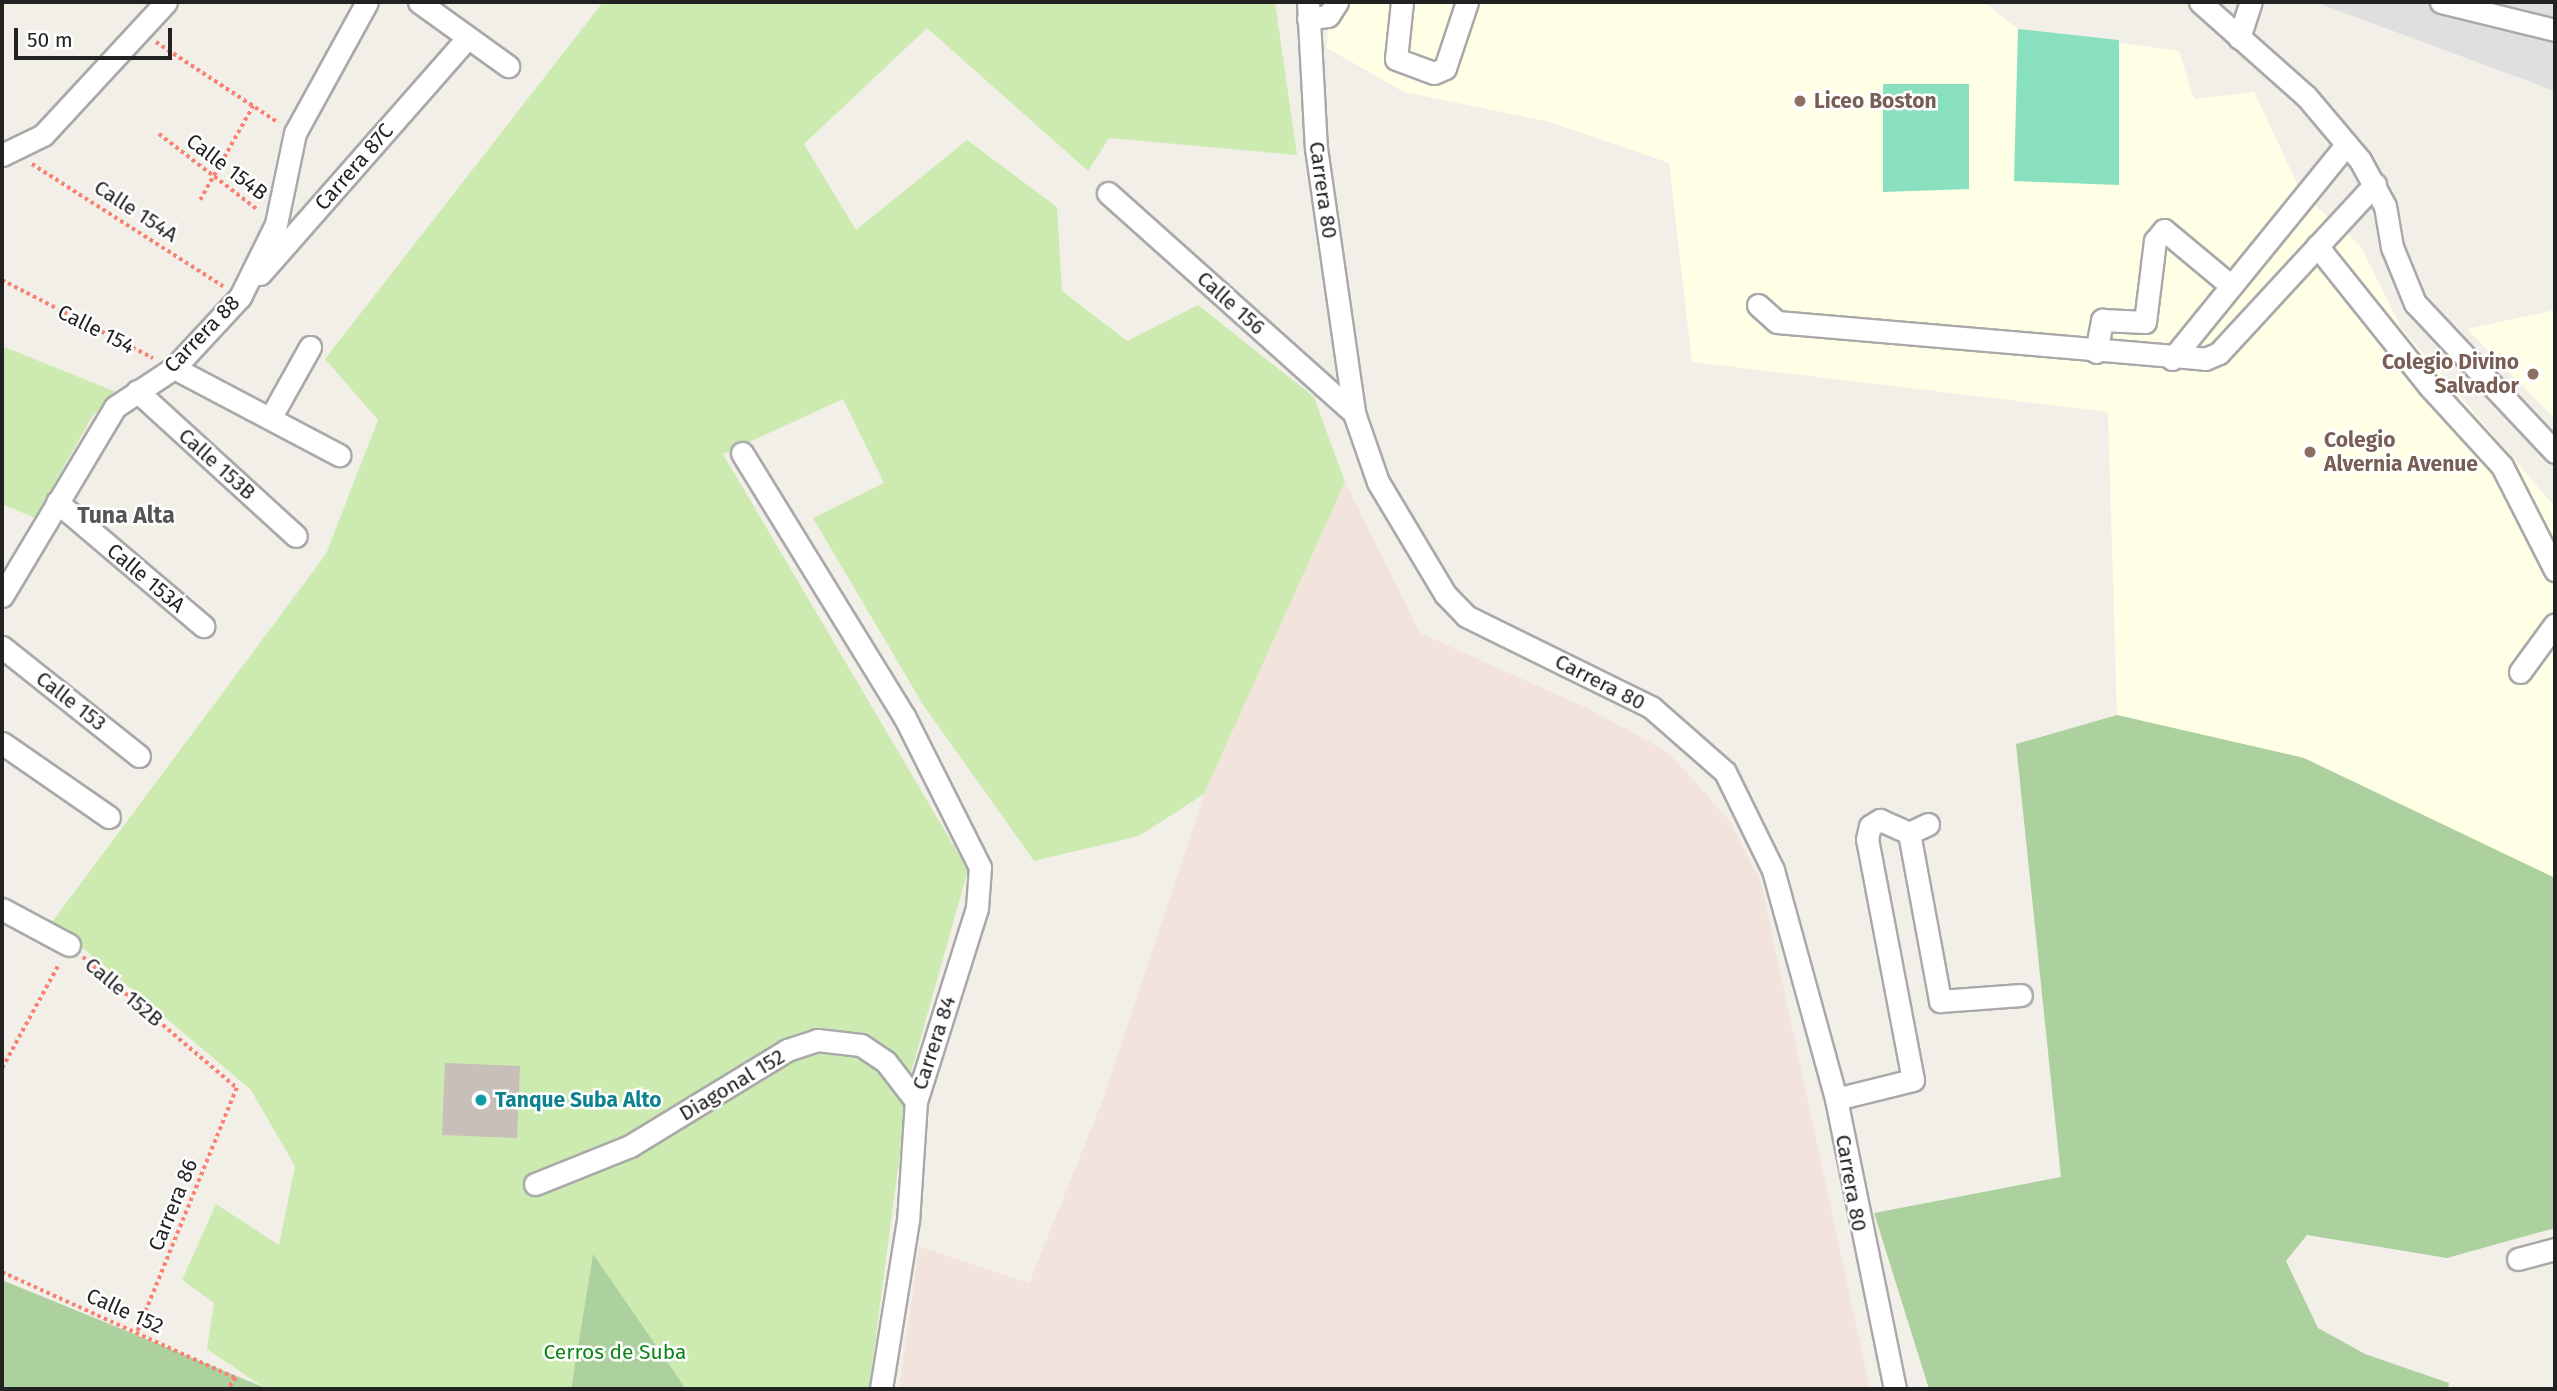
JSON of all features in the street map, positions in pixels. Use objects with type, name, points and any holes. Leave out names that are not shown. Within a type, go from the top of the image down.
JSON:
[{"type":"street","points":[[8,153],[43,135],[143,34],[166,2]]},
{"type":"street","name":"Carrera 88","points":[[2,596],[100,428],[137,391],[174,368],[240,297],[276,224],[295,133],[367,2]]},
{"type":"street","points":[[419,2],[508,66]]},
{"type":"street","points":[[1308,10],[1328,16],[1338,2]]},
{"type":"street","points":[[1402,2],[1396,59],[1434,73],[1445,68],[1467,2]]},
{"type":"street","points":[[2200,2],[2306,96],[2347,144],[2375,184],[2415,303],[2555,452]]},
{"type":"street","points":[[2239,38],[2251,2]]},
{"type":"street","points":[[2441,2],[2505,9],[2555,30]]},
{"type":"street","name":"Carrera 80","points":[[1308,10],[1316,148],[1354,413],[1378,482],[1445,594],[1466,616],[1651,707],[1726,772],[1773,870],[1836,1098],[1895,1389]]},
{"type":"street","name":"Carrera 87C","points":[[240,297],[468,37]]},
{"type":"street","points":[[2172,359],[2347,144]]},
{"type":"street","points":[[1758,304],[1777,322],[2172,359],[2205,359],[2219,352],[2375,184]]},
{"type":"street","name":"Calle 156","points":[[1108,193],[1354,413]]},
{"type":"street","points":[[2096,352],[2102,320],[2144,322],[2155,241],[2164,230],[2230,285]]},
{"type":"street","points":[[2317,246],[2429,386],[2502,466],[2555,570]]},
{"type":"street","points":[[272,415],[310,347]]},
{"type":"street","points":[[174,368],[272,415],[339,456]]},
{"type":"street","name":"Calle 153B","points":[[137,391],[296,536]]},
{"type":"street","name":"Carrera 84","points":[[742,453],[904,716],[980,867],[982,887],[916,1101],[908,1220],[881,1389]]},
{"type":"street","name":"Calle 153A","points":[[57,502],[203,626]]},
{"type":"street","points":[[2520,672],[2555,624]]},
{"type":"street","name":"Calle 153","points":[[2,647],[139,756]]},
{"type":"street","points":[[2,743],[109,817]]},
{"type":"street","points":[[1836,1098],[1913,1080],[1867,839],[1870,826],[1880,820],[1919,829],[1940,1001],[2021,995]]},
{"type":"street","name":"Calle 152B","points":[[2,909],[69,946]]},
{"type":"street","name":"Diagonal 152","points":[[535,1184],[630,1146],[787,1050],[817,1040],[861,1045],[886,1062],[916,1101]]},
{"type":"street","points":[[2518,1259],[2555,1249]]},
{"type":"path","points":[[143,34],[295,133]]},
{"type":"path","points":[[200,200],[253,106]]},
{"type":"path","name":"Calle 154B","points":[[159,134],[276,224]]},
{"type":"path","name":"Calle 154A","points":[[8,153],[240,297]]},
{"type":"path","name":"Calle 154","points":[[2,280],[174,368]]},
{"type":"path","points":[[2,1068],[69,946]]},
{"type":"path","name":"Calle 152B","points":[[69,946],[237,1088]]},
{"type":"path","name":"Carrera 86","points":[[137,1333],[237,1088]]},
{"type":"path","name":"Calle 152","points":[[2,1272],[236,1378],[228,1389]]},
{"type":"shaded area","name":"Colegio Alvernia Avenue","points":[[1330,2],[1984,2],[2018,29],[2179,51],[2194,99],[2254,92],[2302,194],[2360,245],[2402,329],[2555,507],[2555,878],[2304,758],[2117,715],[2108,412],[1692,362],[1669,163],[1550,122],[1404,92],[1327,48]]},
{"type":"shaded area","points":[[2315,2],[2555,2],[2555,91]]},
{"type":"shaded area","name":"Colegio Divino Salvador","points":[[2555,310],[2555,419],[2467,329]]},
{"type":"shaded area","points":[[1345,482],[1420,633],[1587,708],[1668,752],[1730,821],[1761,883],[1870,1389],[899,1389],[919,1246],[1029,1283],[1104,1097],[1204,794]]},
{"type":"green space","points":[[603,2],[1275,2],[1297,155],[1109,138],[1088,171],[927,28],[804,144],[856,230],[967,140],[1057,207],[1062,291],[1127,341],[1198,305],[1314,397],[1345,482],[1204,794],[1139,836],[1034,861],[922,703],[813,518],[884,483],[843,399],[723,454],[968,870],[910,1076],[869,1389],[686,1389],[593,1255],[571,1389],[266,1389],[207,1349],[214,1303],[182,1280],[216,1204],[279,1245],[295,1166],[251,1090],[52,922],[326,554],[378,420],[325,359]]},
{"type":"green space","points":[[2018,29],[2119,40],[2119,185],[2014,181]]},
{"type":"green space","points":[[1883,84],[1969,84],[1969,189],[1883,192]]},
{"type":"green space","points":[[2,346],[121,394],[93,415],[35,518],[2,504]]},
{"type":"green space","points":[[2117,715],[2304,758],[2555,878],[2555,1228],[2447,1258],[2307,1235],[2286,1261],[2318,1328],[2365,1354],[2449,1383],[2448,1389],[1929,1389],[1874,1213],[2061,1177],[2016,744]]},
{"type":"green space","name":"Cerros de Suba","points":[[593,1254],[686,1389],[571,1389]]},
{"type":"green space","points":[[2,1280],[261,1386],[266,1389],[2,1389]]},
{"type":"building","name":"Tanque Suba Alto","points":[[445,1063],[520,1066],[517,1138],[442,1135]]},
{"type":"place","name":"Liceo Boston","points":[[1800,101]]},
{"type":"place","name":"Colegio Divino Salvador","points":[[2533,374]]},
{"type":"place","name":"Colegio Alvernia Avenue","points":[[2310,452]]},
{"type":"place","name":"Tanque Suba Alto","points":[[481,1100]]},
{"type":"district","name":"Tuna Alta","points":[[126,515]]}]
